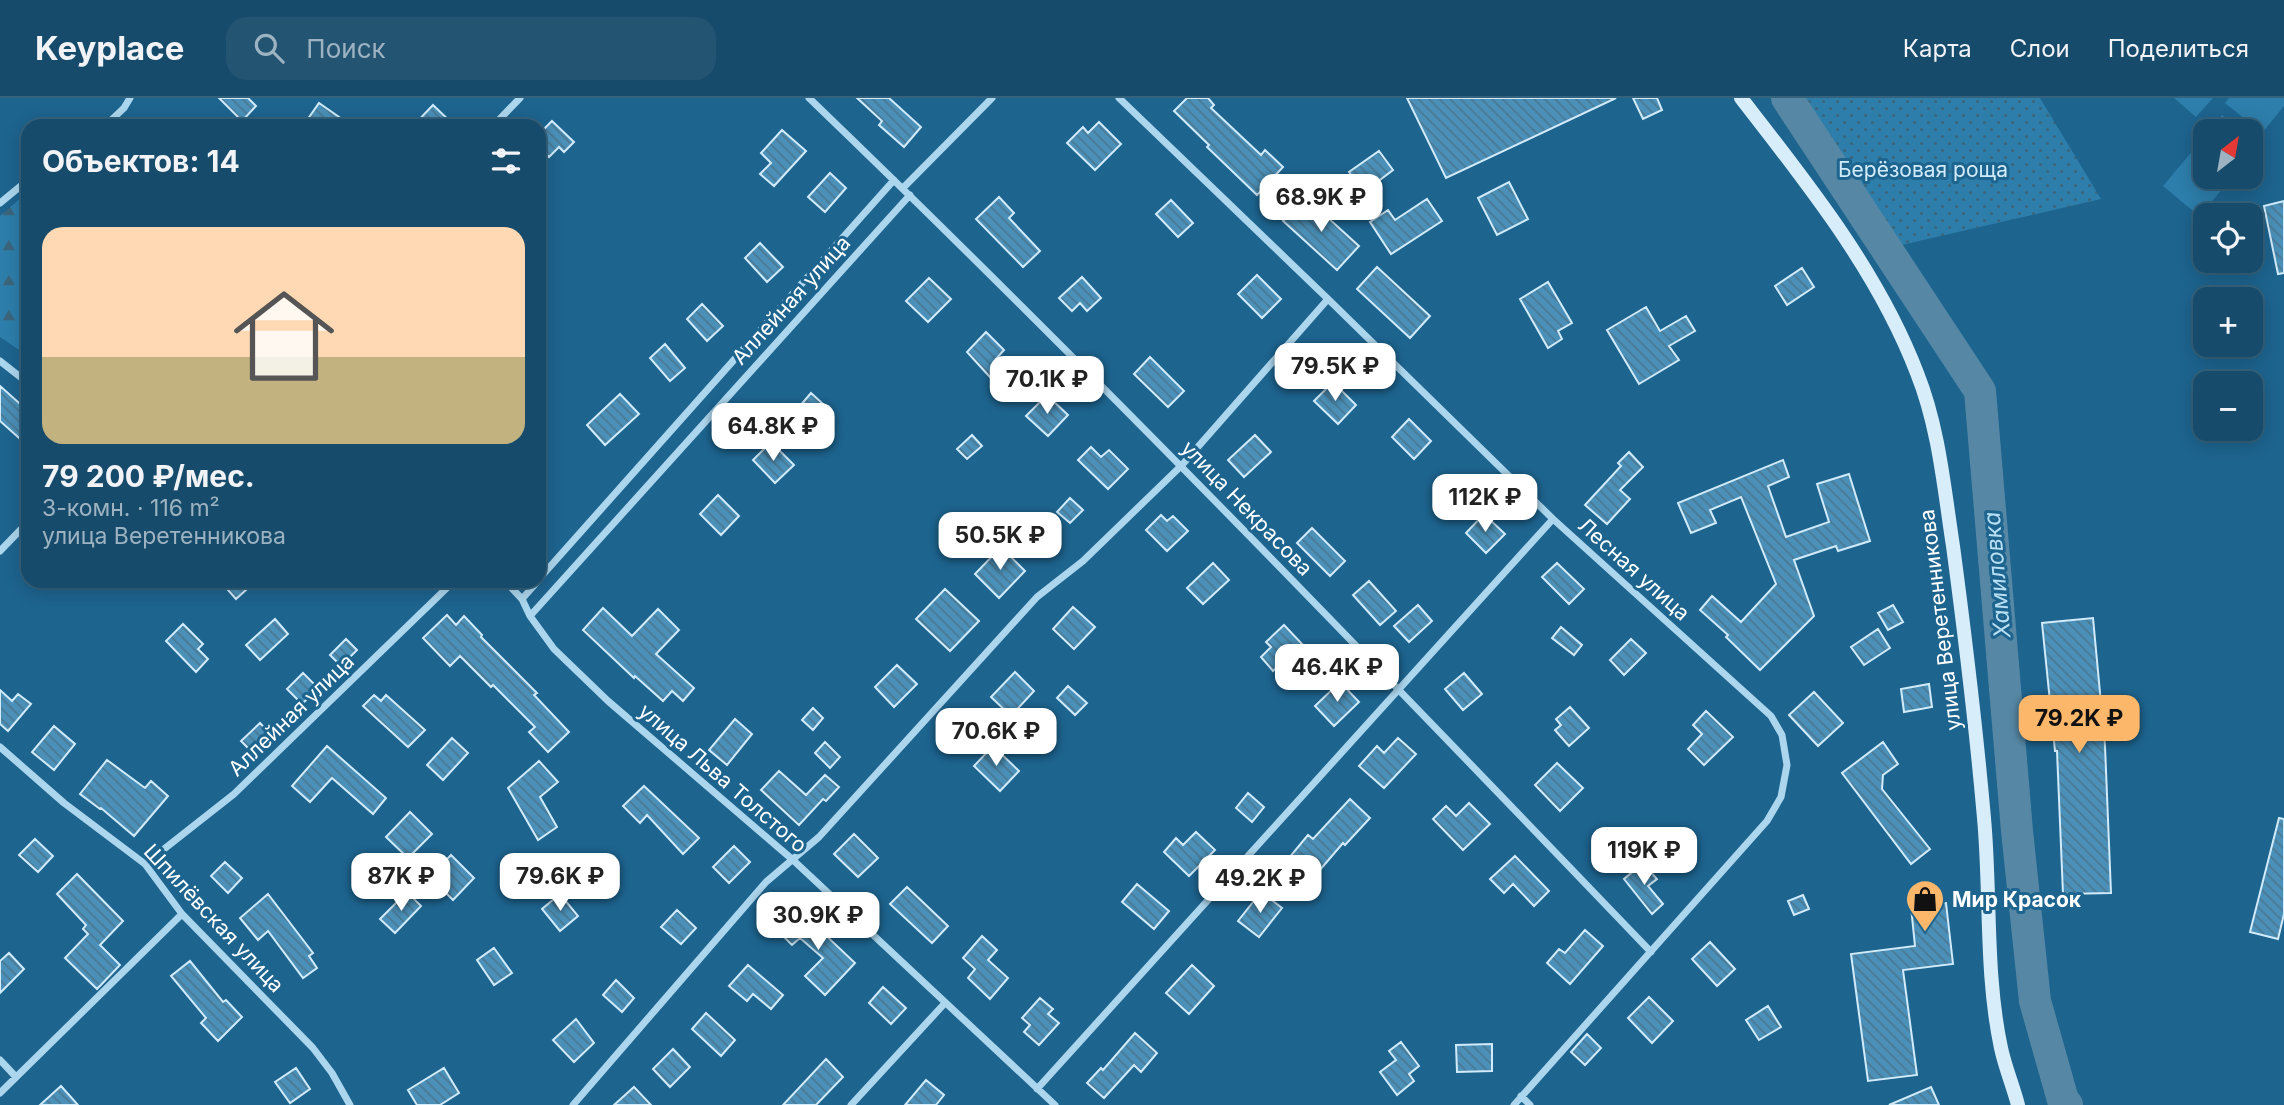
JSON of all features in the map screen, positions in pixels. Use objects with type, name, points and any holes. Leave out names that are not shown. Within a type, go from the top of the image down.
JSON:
[{"type":"main road","name":"улица Веретенникова","points":[[1741,98],[1800,174],[1888,309],[1917,373],[1938,441],[1962,610],[1984,820],[1992,985],[2001,1049],[2018,1105]]},
{"type":"street","points":[[112,119],[130,98]]},
{"type":"street","points":[[500,119],[520,98]]},
{"type":"street","name":"улица Некрасова","points":[[809,98],[1182,465],[1651,952]]},
{"type":"street","points":[[903,188],[992,98]]},
{"type":"street","name":"Лесная улица","points":[[1119,98],[1553,519],[1771,716],[1782,735],[1787,765],[1782,797],[1767,821],[1514,1105]]},
{"type":"street","name":"Аллейная улица","points":[[546,571],[894,180]]},
{"type":"street","points":[[0,203],[21,186]]},
{"type":"street","name":"Аллейная улица","points":[[530,617],[910,195]]},
{"type":"street","points":[[573,1105],[766,882],[818,838],[1037,597],[1083,561],[1182,465],[1328,299]]},
{"type":"street","points":[[0,361],[21,378]]},
{"type":"street","points":[[1037,1089],[1553,519]]},
{"type":"street","points":[[0,551],[21,529]]},
{"type":"street","name":"Аллейная улица","points":[[145,864],[234,794],[447,588]]},
{"type":"street","name":"улица Льва Толстого","points":[[512,588],[522,599],[530,617],[554,649],[608,701],[793,860],[1055,1105]]},
{"type":"street","name":"Аллейная улица","points":[[522,599],[531,588]]},
{"type":"street","name":"Шпилёвская улица","points":[[0,747],[64,803],[145,864],[182,914],[313,1048],[332,1073],[350,1105]]},
{"type":"street","points":[[0,1093],[182,914]]},
{"type":"street","points":[[851,1105],[945,1003]]},
{"type":"street","points":[[0,1060],[16,1077]]},
{"type":"street","points":[[1521,1096],[1530,1105]]},
{"type":"green space","name":"Берёзовая роща","points":[[1787,98],[2040,98],[2101,199],[1893,247]]},
{"type":"green space","points":[[2174,98],[2213,98],[2196,117]]},
{"type":"green space","points":[[2229,98],[2284,98],[2284,106],[2263,132],[2263,119],[2245,119],[2225,103]]},
{"type":"green space","points":[[2193,150],[2193,189],[2223,189],[2210,203],[2193,203],[2193,211],[2163,186]]},
{"type":"green space","points":[[21,198],[21,351],[0,337],[0,216]]},
{"type":"building","points":[[219,98],[248,98],[256,106],[244,119],[240,119]]},
{"type":"building","points":[[857,98],[889,98],[921,127],[904,147],[879,125],[882,121]]},
{"type":"building","points":[[1187,98],[1208,98],[1214,105],[1211,108],[1261,155],[1265,150],[1283,167],[1257,195],[1174,111]]},
{"type":"building","points":[[1407,98],[1616,98],[1446,178]]},
{"type":"building","points":[[1633,98],[1657,98],[1662,110],[1643,119]]},
{"type":"building","points":[[319,103],[342,119],[308,119]]},
{"type":"building","points":[[433,105],[448,119],[420,119]]},
{"type":"building","points":[[552,121],[574,142],[564,152],[559,147],[549,157],[546,154],[546,127]]},
{"type":"building","points":[[1099,122],[1121,144],[1095,170],[1067,143],[1083,127],[1088,133]]},
{"type":"building","points":[[782,130],[806,151],[774,186],[760,174],[771,163],[761,153]]},
{"type":"building","points":[[1379,151],[1393,170],[1364,192],[1349,172]]},
{"type":"building","points":[[830,173],[846,188],[825,212],[808,197]]},
{"type":"building","points":[[1509,182],[1528,219],[1497,235],[1478,198]]},
{"type":"building","points":[[999,197],[1014,213],[1009,218],[1040,251],[1023,267],[976,219]]},
{"type":"building","points":[[1305,197],[1359,246],[1337,270],[1283,221]]},
{"type":"building","points":[[1427,199],[1442,221],[1391,254],[1370,222],[1388,210],[1395,220]]},
{"type":"building","points":[[1171,200],[1193,223],[1178,237],[1156,214]]},
{"type":"building","points":[[2284,201],[2284,273],[2278,274],[2264,206]]},
{"type":"building","points":[[760,243],[783,267],[767,282],[745,258]]},
{"type":"building","points":[[1377,267],[1430,316],[1410,338],[1357,289]]},
{"type":"building","points":[[1802,268],[1814,287],[1787,305],[1775,286]]},
{"type":"building","points":[[1257,275],[1281,299],[1262,318],[1238,294]]},
{"type":"building","points":[[1082,277],[1101,298],[1087,311],[1080,303],[1072,311],[1059,298]]},
{"type":"building","points":[[929,278],[951,299],[928,322],[906,301]]},
{"type":"building","points":[[1548,282],[1572,323],[1558,331],[1562,339],[1548,348],[1520,299]]},
{"type":"building","points":[[702,304],[723,326],[707,341],[687,319]]},
{"type":"building","points":[[1646,307],[1660,331],[1686,316],[1695,331],[1669,346],[1679,360],[1639,384],[1607,330]]},
{"type":"building","points":[[986,332],[1004,350],[996,359],[1013,376],[1000,388],[967,352]]},
{"type":"building","points":[[665,344],[685,368],[670,381],[650,358]]},
{"type":"building","points":[[1150,357],[1184,391],[1168,407],[1134,374]]},
{"type":"building","points":[[1333,382],[1356,405],[1338,424],[1314,401]]},
{"type":"building","points":[[0,386],[21,405],[21,440],[0,421]]},
{"type":"building","points":[[811,393],[833,413],[824,424],[830,429],[816,446],[794,427],[800,420],[793,414]]},
{"type":"building","points":[[620,394],[639,414],[605,445],[587,425]]},
{"type":"building","points":[[1047,395],[1068,415],[1048,436],[1026,416]]},
{"type":"building","points":[[1409,419],[1431,441],[1414,459],[1392,437]]},
{"type":"building","points":[[972,435],[982,446],[967,459],[957,449]]},
{"type":"building","points":[[1255,435],[1271,452],[1244,477],[1228,460]]},
{"type":"building","points":[[771,442],[794,465],[775,483],[753,460]]},
{"type":"building","points":[[1091,447],[1101,457],[1109,450],[1128,469],[1108,489],[1078,460]]},
{"type":"building","points":[[1629,452],[1643,467],[1620,490],[1630,499],[1607,524],[1585,505],[1621,466],[1618,463]]},
{"type":"building","points":[[1783,460],[1789,477],[1768,486],[1786,537],[1829,522],[1817,484],[1849,474],[1870,541],[1838,551],[1836,546],[1794,560],[1814,616],[1760,670],[1726,637],[1728,635],[1700,610],[1712,596],[1741,622],[1776,584],[1741,497],[1710,510],[1716,523],[1691,533],[1678,503]]},
{"type":"building","points":[[718,495],[739,516],[721,535],[700,514]]},
{"type":"building","points":[[1070,498],[1083,510],[1070,523],[1057,512]]},
{"type":"building","points":[[1484,514],[1505,534],[1486,553],[1466,533]]},
{"type":"building","points":[[1161,515],[1167,521],[1173,516],[1188,531],[1167,551],[1146,530]]},
{"type":"building","points":[[1312,528],[1345,561],[1330,576],[1297,543]]},
{"type":"building","points":[[1001,547],[1025,571],[999,598],[975,574]]},
{"type":"building","points":[[1213,563],[1229,580],[1203,604],[1187,588]]},
{"type":"building","points":[[1557,563],[1584,589],[1569,604],[1542,577]]},
{"type":"building","points":[[1369,581],[1396,611],[1380,625],[1353,595]]},
{"type":"building","points":[[226,588],[248,588],[236,599]]},
{"type":"building","points":[[945,589],[979,621],[950,651],[916,619]]},
{"type":"building","points":[[1418,605],[1432,621],[1409,642],[1394,626]]},
{"type":"building","points":[[1893,605],[1903,622],[1888,630],[1878,613]]},
{"type":"building","points":[[1073,607],[1095,627],[1074,649],[1053,629]]},
{"type":"building","points":[[603,608],[632,636],[658,609],[679,630],[656,654],[694,688],[683,701],[672,691],[663,701],[583,630]]},
{"type":"building","points":[[447,615],[456,625],[464,616],[481,637],[537,693],[534,695],[569,732],[548,752],[529,732],[535,727],[493,685],[491,687],[460,656],[450,666],[423,638]]},
{"type":"building","points":[[2093,618],[2105,746],[2111,893],[2063,894],[2057,751],[2042,623]]},
{"type":"building","points":[[275,619],[288,634],[260,660],[246,645]]},
{"type":"building","points":[[183,624],[203,644],[198,649],[208,659],[196,672],[166,641]]},
{"type":"building","points":[[1284,625],[1302,644],[1273,671],[1261,657],[1271,647],[1266,642]]},
{"type":"building","points":[[1561,627],[1582,645],[1574,655],[1552,638]]},
{"type":"building","points":[[1878,629],[1890,648],[1864,665],[1851,647]]},
{"type":"building","points":[[346,639],[357,650],[341,666],[330,655]]},
{"type":"building","points":[[1631,639],[1646,653],[1624,675],[1610,660]]},
{"type":"building","points":[[897,665],[917,684],[894,707],[875,687]]},
{"type":"building","points":[[1015,672],[1034,691],[1011,716],[991,697]]},
{"type":"building","points":[[303,673],[318,688],[302,704],[287,689]]},
{"type":"building","points":[[1464,673],[1482,694],[1463,710],[1445,689]]},
{"type":"building","points":[[1340,682],[1359,702],[1334,726],[1315,706]]},
{"type":"building","points":[[1929,684],[1932,707],[1904,712],[1901,689]]},
{"type":"building","points":[[1068,686],[1087,703],[1075,715],[1057,698]]},
{"type":"building","points":[[0,690],[12,701],[18,694],[31,704],[8,731],[0,724]]},
{"type":"building","points":[[1814,692],[1843,723],[1818,746],[1789,715]]},
{"type":"building","points":[[374,695],[381,701],[386,695],[425,730],[408,747],[363,706]]},
{"type":"building","points":[[1570,707],[1589,728],[1569,746],[1555,730],[1561,725],[1556,719]]},
{"type":"building","points":[[813,708],[823,718],[813,730],[802,720]]},
{"type":"building","points":[[1706,711],[1733,737],[1704,765],[1688,749],[1702,734],[1693,725]]},
{"type":"building","points":[[735,719],[752,734],[727,765],[709,750]]},
{"type":"building","points":[[260,723],[273,737],[254,754],[241,741]]},
{"type":"building","points":[[54,726],[75,744],[54,770],[32,752]]},
{"type":"building","points":[[452,738],[468,753],[443,780],[427,765]]},
{"type":"building","points":[[1398,738],[1416,754],[1384,788],[1359,766],[1377,746],[1384,753]]},
{"type":"building","points":[[825,742],[840,757],[830,768],[815,753]]},
{"type":"building","points":[[1883,742],[1898,764],[1883,775],[1882,789],[1930,849],[1911,864],[1842,773]]},
{"type":"building","points":[[327,746],[386,798],[373,814],[332,778],[310,802],[292,786]]},
{"type":"building","points":[[993,746],[1019,771],[1000,791],[974,766]]},
{"type":"building","points":[[107,760],[145,788],[151,781],[168,796],[134,836],[80,794]]},
{"type":"building","points":[[539,761],[558,782],[540,797],[557,827],[538,840],[508,788]]},
{"type":"building","points":[[1557,763],[1583,788],[1560,811],[1535,785]]},
{"type":"building","points":[[779,771],[806,795],[825,775],[839,787],[826,801],[823,799],[799,825],[761,790]]},
{"type":"building","points":[[644,786],[699,838],[683,854],[647,815],[640,823],[623,806]]},
{"type":"building","points":[[1248,793],[1264,807],[1252,822],[1236,808]]},
{"type":"building","points":[[1350,799],[1370,818],[1345,845],[1343,843],[1307,885],[1283,865],[1308,835],[1313,839]]},
{"type":"building","points":[[1469,803],[1490,824],[1463,850],[1433,819],[1446,806],[1456,816]]},
{"type":"building","points":[[410,812],[432,834],[408,858],[386,837]]},
{"type":"building","points":[[2279,818],[2284,819],[2284,914],[2278,939],[2250,932]]},
{"type":"building","points":[[1196,832],[1215,850],[1189,876],[1164,852],[1176,838],[1183,845]]},
{"type":"building","points":[[854,834],[878,858],[858,877],[834,854]]},
{"type":"building","points":[[35,839],[53,856],[38,872],[19,855]]},
{"type":"building","points":[[734,846],[750,862],[729,883],[713,867]]},
{"type":"building","points":[[451,855],[474,878],[453,900],[430,877]]},
{"type":"building","points":[[1515,856],[1549,891],[1534,906],[1513,884],[1504,893],[1490,879]]},
{"type":"building","points":[[225,862],[242,878],[228,893],[211,876]]},
{"type":"building","points":[[1643,863],[1657,879],[1648,886],[1663,904],[1652,914],[1624,879]]},
{"type":"building","points":[[77,874],[123,921],[100,945],[120,965],[97,989],[65,958],[88,934],[83,929],[86,925],[57,894]]},
{"type":"building","points":[[1137,884],[1169,911],[1154,929],[1122,902]]},
{"type":"building","points":[[907,887],[948,926],[932,943],[890,904]]},
{"type":"building","points":[[407,892],[421,906],[395,933],[380,919]]},
{"type":"building","points":[[1261,892],[1282,908],[1259,937],[1238,921]]},
{"type":"building","points":[[268,894],[313,953],[309,956],[317,968],[303,978],[268,931],[258,940],[240,918]]},
{"type":"building","points":[[560,894],[578,916],[560,931],[542,909]]},
{"type":"building","points":[[1803,895],[1809,909],[1794,915],[1788,901]]},
{"type":"building","points":[[1946,903],[1953,964],[1903,970],[1917,1075],[1868,1081],[1851,954],[1915,946],[1911,907]]},
{"type":"building","points":[[677,910],[696,928],[681,944],[661,927]]},
{"type":"building","points":[[799,910],[855,963],[825,995],[805,976],[823,958],[800,938],[792,945],[778,931]]},
{"type":"building","points":[[1585,930],[1603,946],[1570,984],[1547,963],[1559,949],[1565,953]]},
{"type":"building","points":[[982,936],[997,950],[988,960],[1008,978],[990,999],[968,978],[975,969],[963,958]]},
{"type":"building","points":[[1710,942],[1735,969],[1717,986],[1692,959]]},
{"type":"building","points":[[494,948],[512,973],[494,985],[477,960]]},
{"type":"building","points":[[9,953],[24,969],[0,993],[0,961]]},
{"type":"building","points":[[190,961],[223,1002],[226,1000],[242,1017],[218,1041],[201,1023],[206,1018],[171,976]]},
{"type":"building","points":[[748,965],[783,995],[771,1009],[753,994],[747,1001],[729,986]]},
{"type":"building","points":[[1192,965],[1214,986],[1189,1014],[1166,993]]},
{"type":"building","points":[[616,980],[634,998],[622,1012],[603,995]]},
{"type":"building","points":[[883,987],[906,1008],[891,1024],[869,1003]]},
{"type":"building","points":[[1649,997],[1673,1021],[1652,1043],[1628,1018]]},
{"type":"building","points":[[1040,998],[1053,1009],[1048,1014],[1059,1023],[1039,1045],[1024,1032],[1030,1025],[1022,1018]]},
{"type":"building","points":[[1768,1006],[1781,1027],[1759,1040],[1746,1020]]},
{"type":"building","points":[[706,1013],[735,1040],[721,1056],[692,1029]]},
{"type":"building","points":[[576,1019],[594,1043],[574,1062],[553,1040]]},
{"type":"building","points":[[1135,1033],[1157,1053],[1141,1072],[1134,1065],[1104,1098],[1087,1083],[1101,1068],[1103,1070]]},
{"type":"building","points":[[1587,1034],[1601,1048],[1585,1065],[1571,1052]]},
{"type":"building","points":[[1401,1042],[1419,1066],[1409,1074],[1414,1081],[1397,1095],[1380,1072],[1396,1060],[1389,1051]]},
{"type":"building","points":[[1492,1044],[1492,1071],[1457,1072],[1456,1045]]},
{"type":"building","points":[[673,1049],[690,1067],[670,1087],[653,1069]]},
{"type":"building","points":[[826,1059],[843,1077],[816,1105],[783,1105]]},
{"type":"building","points":[[296,1068],[310,1089],[290,1103],[275,1082]]},
{"type":"building","points":[[444,1068],[459,1093],[440,1105],[417,1105],[408,1090]]},
{"type":"building","points":[[926,1080],[944,1095],[936,1105],[905,1105]]},
{"type":"building","points":[[61,1086],[78,1105],[40,1105]]},
{"type":"building","points":[[634,1087],[651,1105],[614,1105]]},
{"type":"building","points":[[1931,1087],[1939,1105],[1889,1105]]},
{"type":"waterway","name":"Хамиловка","points":[[1787,98],[1980,391],[2017,831],[2035,1001],[2063,1100],[2067,1105]]},
{"type":"place","name":"Мир Красок","points":[[1925,933]]}]
